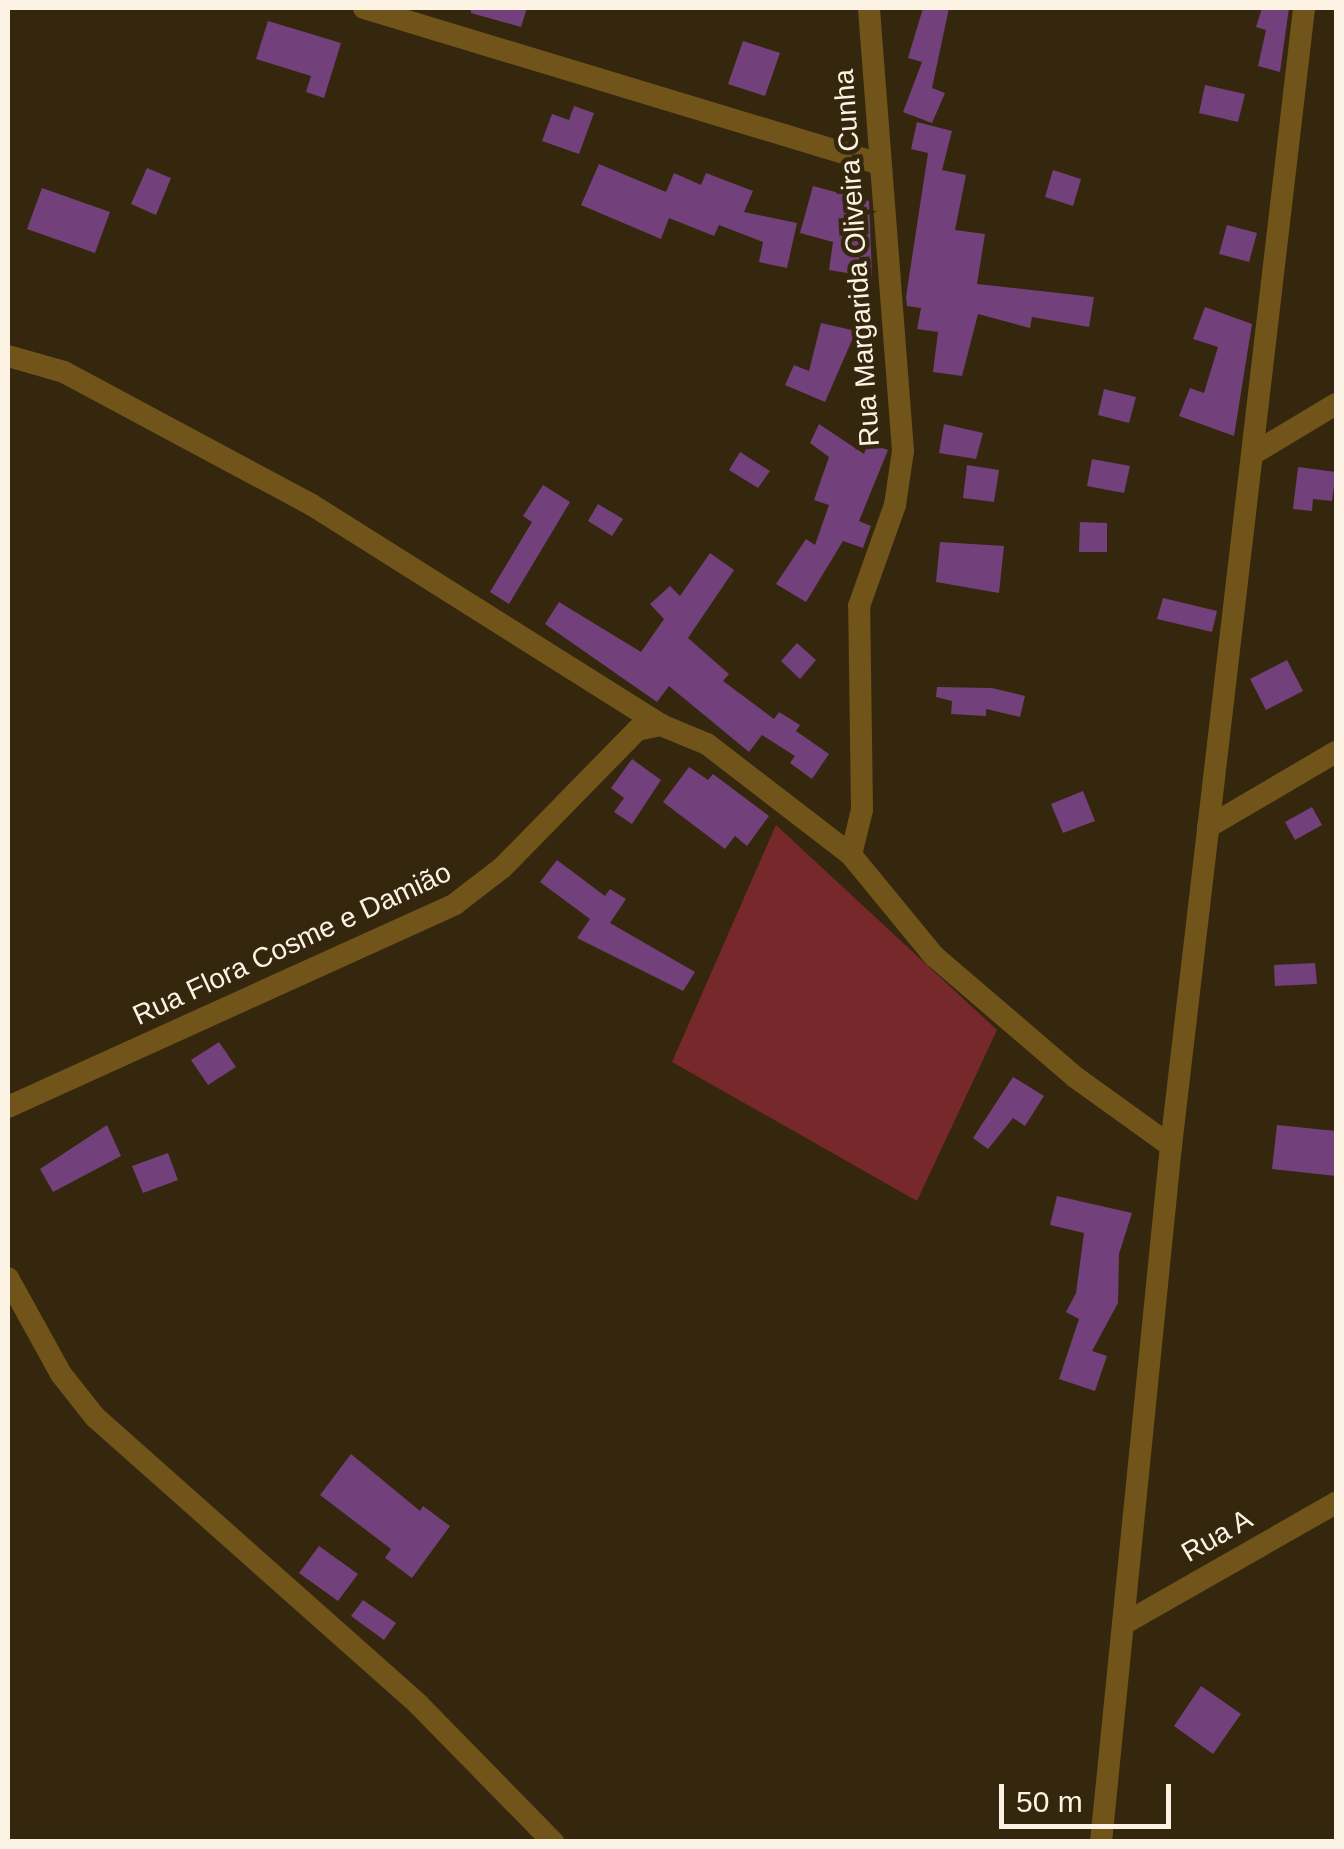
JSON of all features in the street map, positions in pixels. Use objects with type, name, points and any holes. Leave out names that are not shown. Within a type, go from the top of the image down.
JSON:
[{"type":"street","points":[[364,8],[880,164]]},
{"type":"street","name":"Rua Margarida Oliveira Cunha","points":[[851,855],[862,810],[859,606],[895,505],[903,450],[869,8]]},
{"type":"street","points":[[1101,1842],[1128,1622],[1171,1146],[1256,452],[1304,8]]},
{"type":"street","points":[[8,356],[64,372],[312,505],[662,725],[707,744],[851,855],[934,956],[1076,1076],[1171,1146]]},
{"type":"street","points":[[1256,452],[1336,404]]},
{"type":"street","name":"Rua Flora Cosme e Damião","points":[[8,1107],[456,904],[502,868],[637,730],[662,725]]},
{"type":"street","points":[[1208,827],[1336,752]]},
{"type":"street","points":[[8,1278],[60,1374],[95,1417],[419,1705],[553,1842]]},
{"type":"street","name":"Rua A","points":[[1128,1622],[1336,1503]]},
{"type":"shaded area","points":[[776,825],[997,1030],[917,1201],[672,1062]]},
{"type":"building","points":[[471,8],[527,8],[521,27],[471,13]]},
{"type":"building","points":[[923,8],[949,8],[932,88],[945,93],[932,123],[903,112],[922,62],[908,58]]},
{"type":"building","points":[[1262,8],[1289,8],[1280,72],[1258,66],[1266,30],[1256,27]]},
{"type":"building","points":[[268,21],[341,43],[324,98],[306,92],[311,76],[256,59]]},
{"type":"building","points":[[743,41],[780,53],[765,96],[728,84]]},
{"type":"building","points":[[1205,85],[1245,94],[1238,122],[1199,113]]},
{"type":"building","points":[[574,106],[594,113],[579,154],[542,141],[552,114],[569,120]]},
{"type":"building","points":[[917,122],[952,131],[942,170],[966,175],[955,230],[985,234],[977,284],[1094,297],[1089,327],[1032,317],[1030,328],[978,314],[962,376],[933,372],[938,332],[917,329],[921,308],[907,306],[906,297],[928,153],[911,149]]},
{"type":"building","points":[[599,164],[666,192],[674,173],[701,185],[706,173],[753,191],[744,212],[797,223],[787,268],[759,262],[763,242],[719,225],[714,236],[669,218],[661,239],[581,205]]},
{"type":"building","points":[[147,168],[171,178],[156,215],[131,204]]},
{"type":"building","points":[[1053,170],[1081,179],[1073,206],[1045,197]]},
{"type":"building","points":[[813,186],[869,201],[872,277],[829,270],[833,242],[800,233]]},
{"type":"building","points":[[42,188],[110,212],[95,253],[27,229]]},
{"type":"building","points":[[1227,225],[1257,233],[1249,262],[1219,254]]},
{"type":"building","points":[[1205,307],[1252,324],[1234,436],[1179,416],[1190,388],[1204,393],[1218,347],[1193,339]]},
{"type":"building","points":[[821,323],[856,331],[825,402],[785,385],[794,365],[809,371]]},
{"type":"building","points":[[1104,389],[1136,397],[1129,423],[1098,415]]},
{"type":"building","points":[[819,424],[864,454],[868,443],[888,450],[859,521],[871,526],[863,548],[843,541],[806,602],[776,584],[806,539],[815,545],[829,505],[814,500],[829,457],[810,443]]},
{"type":"building","points":[[944,424],[983,433],[976,459],[939,453]]},
{"type":"building","points":[[740,452],[770,471],[758,488],[729,470]]},
{"type":"building","points":[[1092,459],[1130,466],[1124,493],[1087,486]]},
{"type":"building","points":[[967,465],[999,470],[994,502],[963,498]]},
{"type":"building","points":[[1298,467],[1336,472],[1332,501],[1313,499],[1312,511],[1293,509]]},
{"type":"building","points":[[543,485],[570,502],[509,604],[490,592],[532,522],[523,516]]},
{"type":"building","points":[[598,504],[623,519],[612,536],[588,521]]},
{"type":"building","points":[[1080,522],[1107,523],[1107,552],[1079,552]]},
{"type":"building","points":[[940,542],[1004,546],[999,593],[936,582]]},
{"type":"building","points":[[710,553],[734,570],[688,638],[729,674],[723,681],[774,719],[779,712],[800,725],[796,731],[829,754],[812,779],[790,763],[795,756],[762,735],[749,752],[669,686],[657,702],[545,624],[559,602],[641,652],[664,619],[650,604],[670,586],[680,596]]},
{"type":"building","points":[[1163,598],[1217,611],[1212,632],[1157,619]]},
{"type":"building","points":[[797,643],[816,660],[800,679],[781,661]]},
{"type":"building","points":[[1287,660],[1303,691],[1266,710],[1250,679]]},
{"type":"building","points":[[937,687],[992,688],[1025,696],[1020,717],[986,709],[986,716],[951,714],[952,701],[936,697]]},
{"type":"building","points":[[632,759],[661,780],[632,824],[614,812],[624,798],[611,788]]},
{"type":"building","points":[[689,767],[708,780],[713,774],[769,816],[747,846],[735,836],[725,849],[663,802]]},
{"type":"building","points":[[1083,791],[1095,821],[1063,833],[1051,804]]},
{"type":"building","points":[[1312,807],[1322,825],[1295,840],[1285,822]]},
{"type":"building","points":[[557,860],[605,896],[610,889],[626,899],[610,923],[695,972],[683,991],[577,938],[590,919],[540,882]]},
{"type":"building","points":[[1315,963],[1317,984],[1275,986],[1274,965]]},
{"type":"building","points":[[219,1042],[236,1067],[208,1085],[191,1060]]},
{"type":"building","points":[[1013,1077],[1044,1096],[1025,1126],[1013,1118],[988,1149],[973,1138]]},
{"type":"building","points":[[107,1125],[121,1156],[53,1192],[40,1169]]},
{"type":"building","points":[[1277,1125],[1336,1131],[1336,1176],[1272,1169]]},
{"type":"building","points":[[168,1153],[178,1180],[143,1193],[132,1166]]},
{"type":"building","points":[[1057,1196],[1132,1213],[1119,1254],[1118,1303],[1092,1351],[1107,1356],[1095,1391],[1059,1379],[1079,1319],[1066,1312],[1076,1293],[1084,1233],[1050,1225]]},
{"type":"building","points":[[351,1454],[420,1511],[423,1506],[450,1526],[412,1578],[385,1558],[391,1549],[320,1495]]},
{"type":"building","points":[[319,1546],[358,1574],[338,1601],[299,1573]]},
{"type":"building","points":[[363,1600],[396,1623],[384,1640],[351,1616]]},
{"type":"building","points":[[1201,1686],[1241,1714],[1213,1754],[1174,1726]]}]
